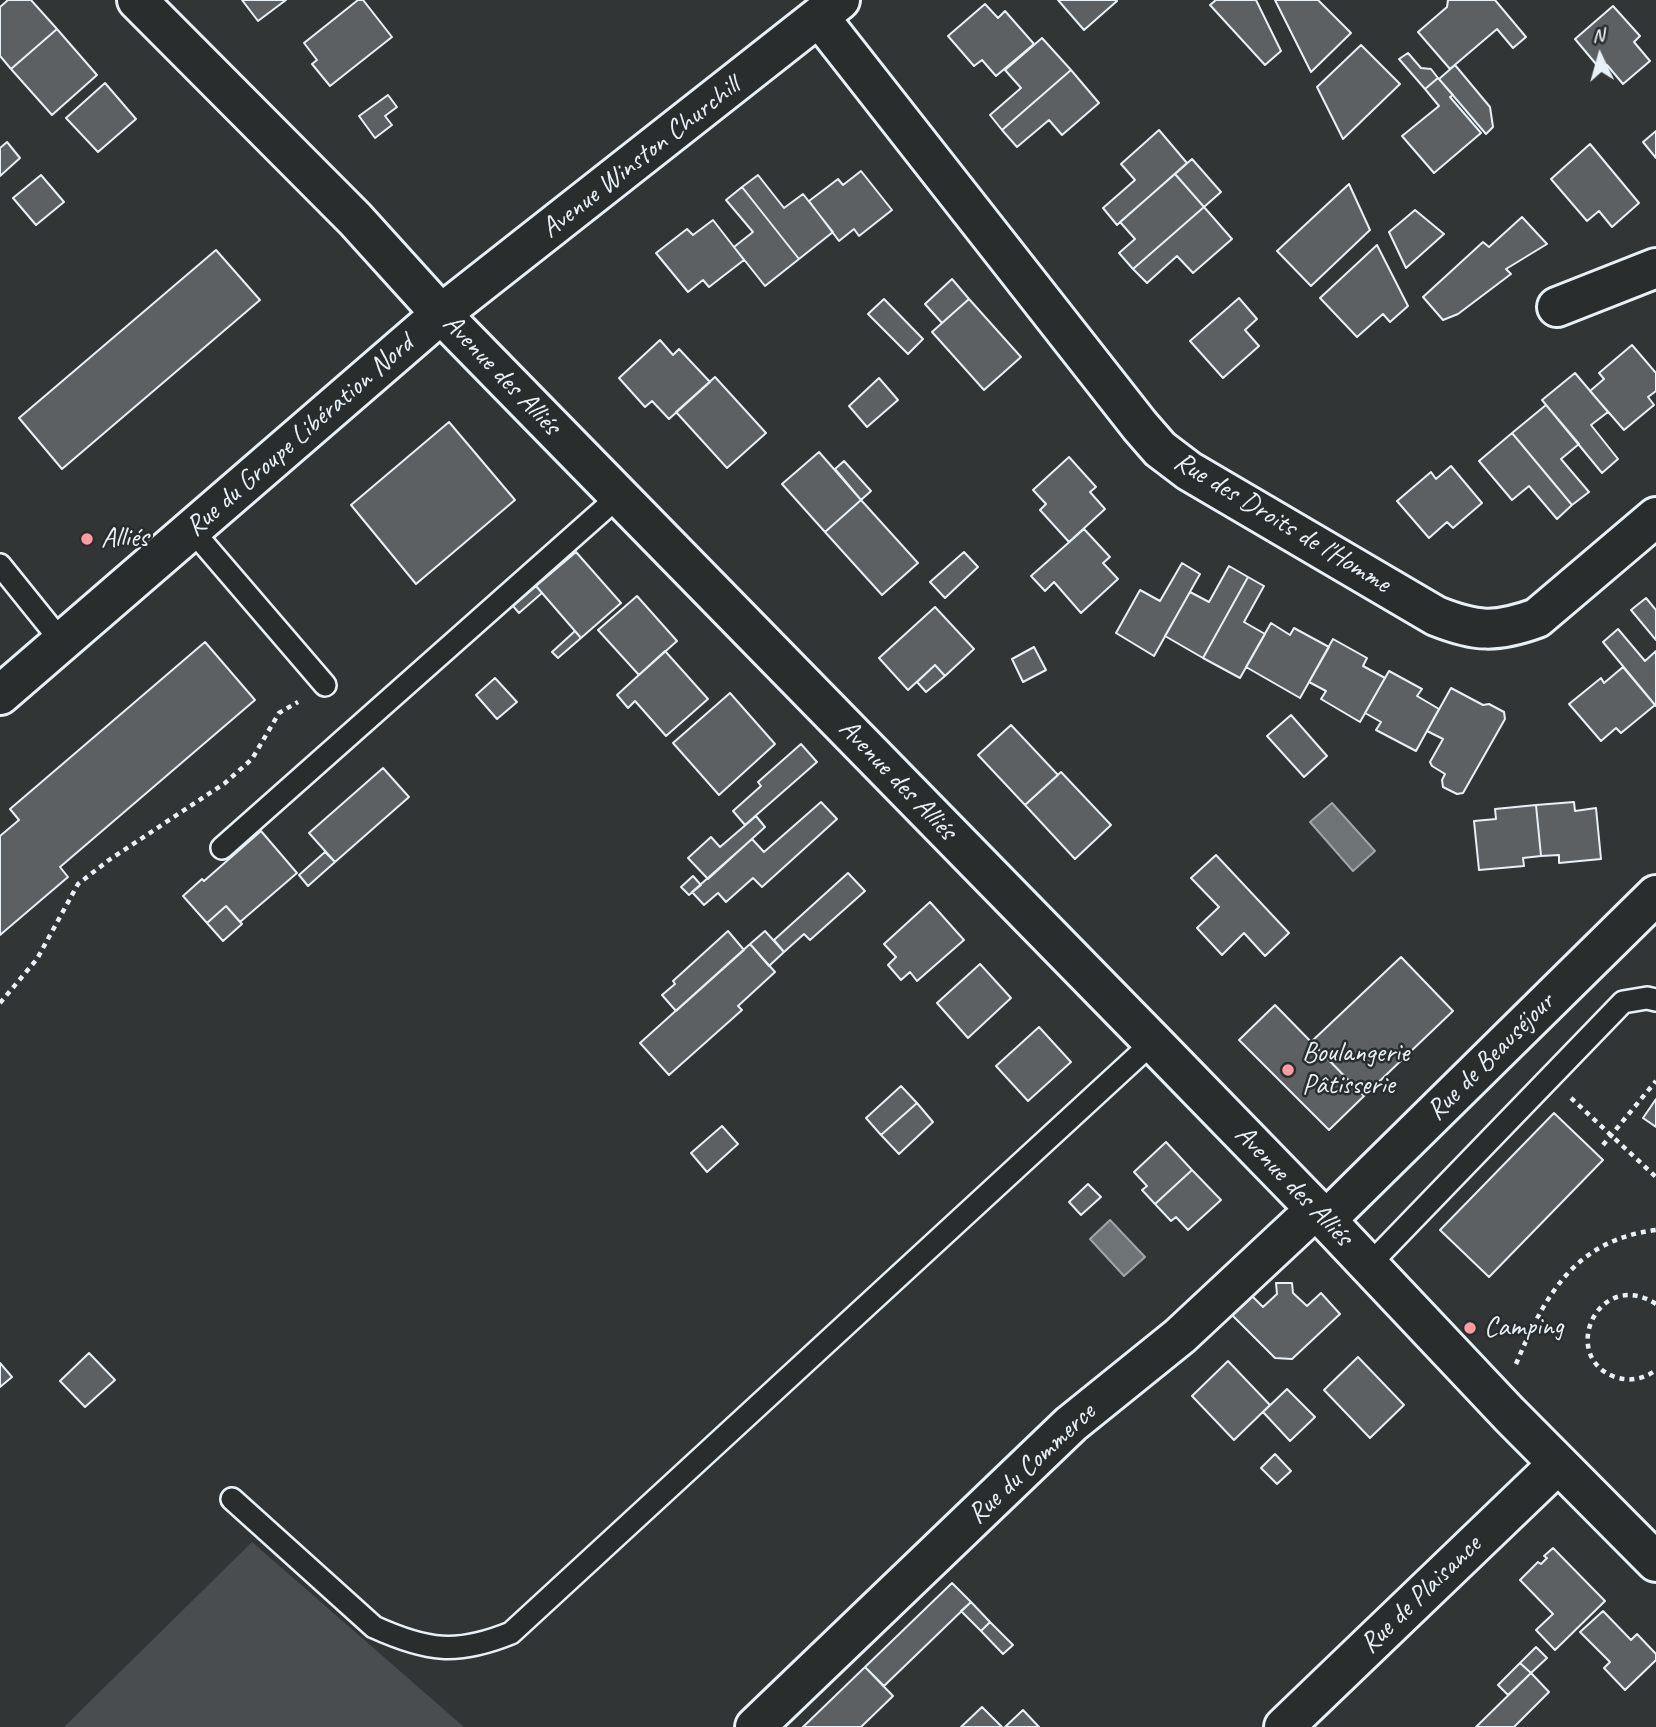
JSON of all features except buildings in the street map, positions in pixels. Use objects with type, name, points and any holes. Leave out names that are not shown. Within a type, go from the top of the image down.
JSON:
[{"type":"street","name":"Avenue des Alliés","points":[[136,0],[355,219],[441,314],[1153,1042],[1558,1464],[1656,1562]]},
{"type":"street","name":"Avenue Winston Churchill","points":[[441,314],[831,5]]},
{"type":"street","name":"Rue des Droits de l'Homme","points":[[831,5],[1140,426],[1160,449],[1189,471],[1436,615],[1464,627],[1487,631],[1513,627],[1537,618],[1656,517]]},
{"type":"street","points":[[1557,307],[1656,268]]},
{"type":"street","name":"Rue du Groupe Libération Nord","points":[[0,695],[441,314]]},
{"type":"street","name":"Rue de Beauséjour","points":[[1321,1215],[1656,895]]},
{"type":"street","name":"Rue du Commerce","points":[[755,1727],[1071,1424],[1180,1336],[1321,1215]]},
{"type":"street","name":"Rue de Plaisance","points":[[1284,1727],[1558,1464]]},
{"type":"lane","points":[[222,848],[619,496]]},
{"type":"lane","points":[[191,529],[325,685]]},
{"type":"lane","points":[[0,565],[62,642]]},
{"type":"lane","points":[[1369,1265],[1623,1002],[1647,998],[1656,1000]]},
{"type":"lane","points":[[232,1499],[374,1627],[426,1646],[457,1649],[486,1644],[511,1633],[1153,1042]]},
{"type":"path","points":[[0,1003],[37,959],[78,884],[109,860],[225,783],[252,759],[279,713],[325,685]]},
{"type":"path","points":[[1550,1078],[1656,1177]]},
{"type":"path","points":[[1603,1145],[1656,1081]]},
{"type":"path","points":[[1499,1403],[1530,1332],[1565,1274],[1592,1251],[1620,1237],[1655,1229]]},
{"type":"path","points":[[1656,1304],[1642,1297],[1627,1295],[1614,1298],[1602,1305],[1593,1316],[1588,1328],[1587,1342],[1591,1355],[1609,1375],[1622,1380],[1636,1380],[1656,1370]]},
{"type":"shaded area","points":[[1332,803],[1375,851],[1353,871],[1310,822]]},
{"type":"shaded area","points":[[1110,1220],[1145,1257],[1124,1276],[1090,1239]]},
{"type":"shaded area","points":[[252,1542],[464,1727],[64,1727]]},
{"type":"place","name":"Alliés","points":[[87,539]]},
{"type":"place","name":"Boulangerie Pâtisserie","points":[[1288,1070]]},
{"type":"place","name":"Camping","points":[[1470,1328]]}]
